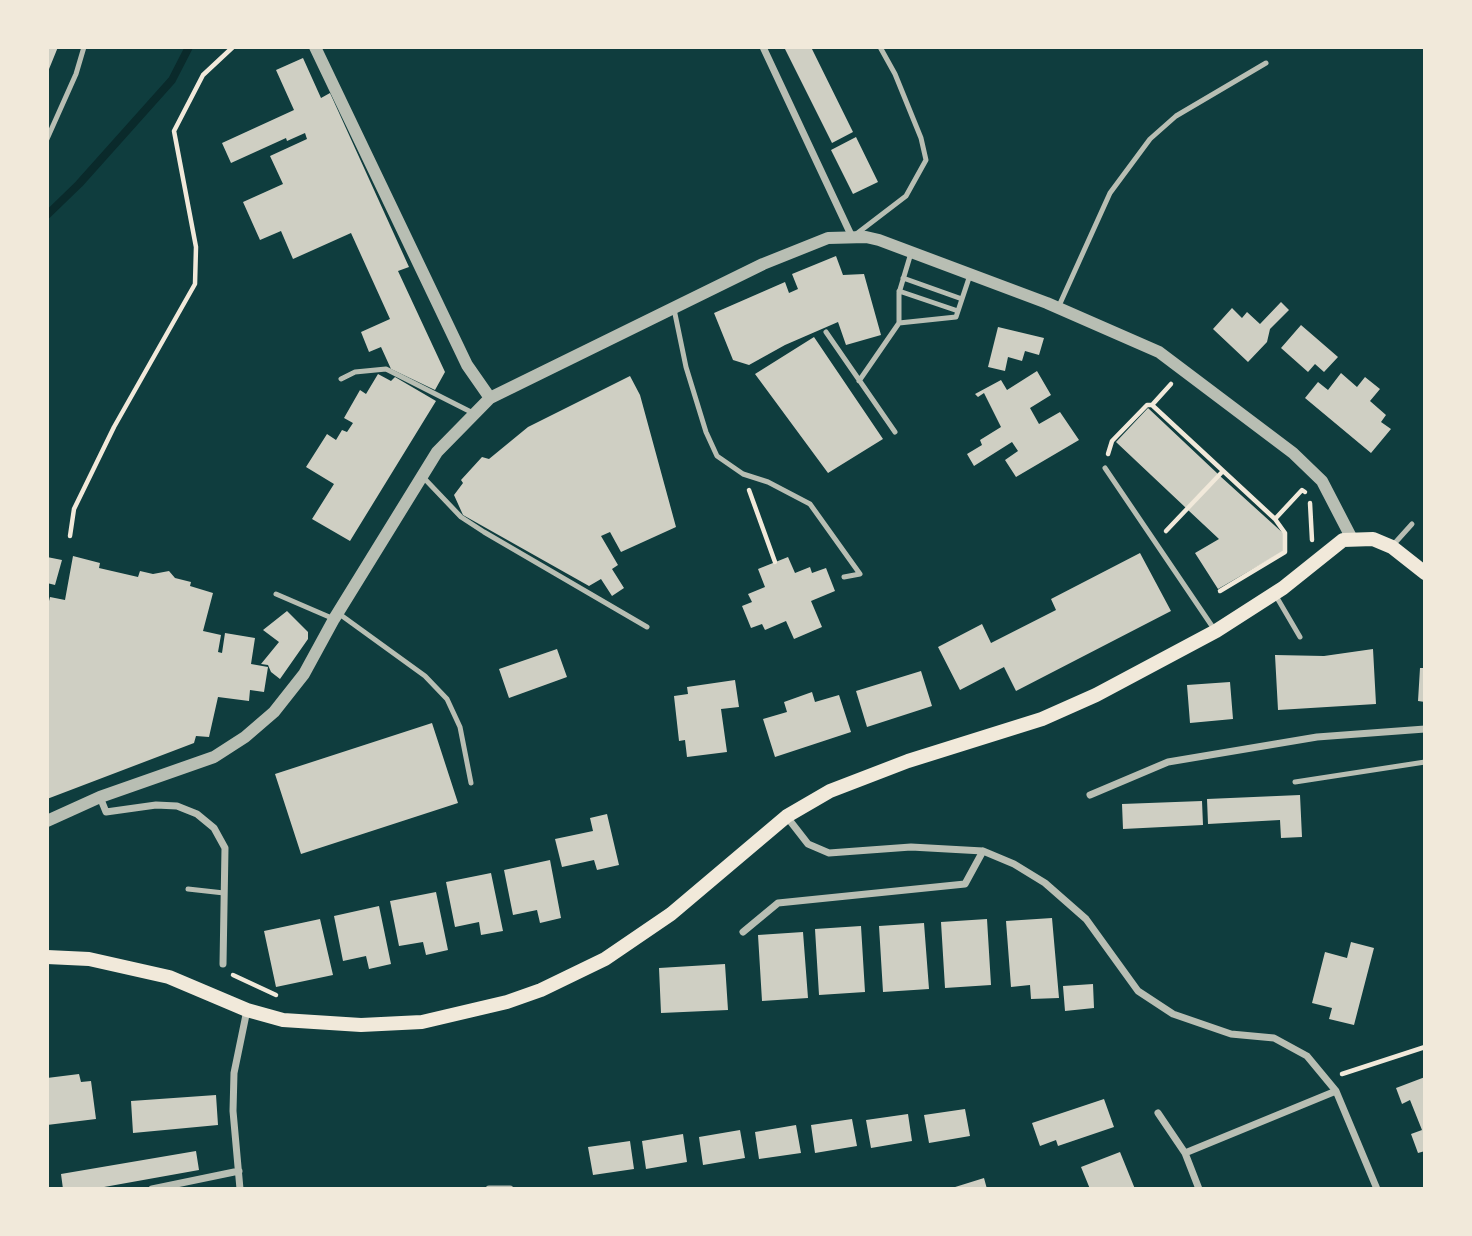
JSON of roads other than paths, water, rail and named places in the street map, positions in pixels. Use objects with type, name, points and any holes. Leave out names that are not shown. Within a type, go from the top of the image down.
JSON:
[{"type":"main road","points":[[47,957],[89,959],[169,978],[247,1010],[283,1020],[361,1025],[422,1022],[507,1002],[541,990],[604,959],[653,926],[787,816],[830,791],[908,761],[1042,719],[1096,695],[1216,631],[1313,566],[1336,544],[1351,537],[1373,539],[1392,547],[1425,573]]},
{"type":"street","points":[[315,47],[467,365],[490,398]]},
{"type":"street","points":[[763,47],[852,237]]},
{"type":"street","points":[[47,821],[100,797],[214,757],[245,737],[274,712],[304,674],[336,616],[437,452],[490,398],[810,244],[852,237],[879,240],[1058,308],[1159,352],[1293,453],[1322,481],[1351,537]]},
{"type":"street","points":[[1090,795],[1168,762],[1317,737],[1425,729]]},
{"type":"street","points":[[100,797],[106,812],[156,804],[177,806],[197,814],[214,828],[225,848],[223,964]]},
{"type":"street","points":[[787,816],[808,844],[829,853],[955,847],[983,851],[1013,864],[1045,883],[1086,919],[1139,991],[1150,999],[1173,1014],[1231,1034],[1274,1038],[1307,1056],[1336,1091],[1377,1189]]},
{"type":"street","points":[[743,932],[778,902],[965,884],[983,851]]},
{"type":"street","points":[[240,1189],[233,1111],[234,1073],[247,1010]]},
{"type":"street","points":[[1185,1153],[1336,1091]]},
{"type":"street","points":[[1158,1113],[1185,1153],[1199,1189]]},
{"type":"street","points":[[152,1189],[239,1171]]},
{"type":"street","points":[[489,1189],[510,1189]]},
{"type":"lane","points":[[47,139],[76,74],[84,47]]},
{"type":"lane","points":[[852,237],[906,196],[926,160],[921,138],[895,74],[880,47]]},
{"type":"lane","points":[[1058,308],[1110,193],[1150,139],[1176,116],[1266,63]]},
{"type":"lane","points":[[859,381],[899,323],[899,291],[911,253]]},
{"type":"lane","points":[[899,323],[956,317],[970,274]]},
{"type":"lane","points":[[903,278],[962,299]]},
{"type":"lane","points":[[899,291],[958,310]]},
{"type":"lane","points":[[674,309],[685,368],[706,432],[717,456],[743,474],[768,482],[810,503],[860,574],[844,577]]},
{"type":"lane","points":[[826,332],[895,432]]},
{"type":"lane","points":[[341,379],[355,372],[386,369],[473,413]]},
{"type":"lane","points":[[1105,468],[1216,631]]},
{"type":"lane","points":[[422,476],[461,516],[484,532],[648,627]]},
{"type":"lane","points":[[1392,547],[1412,524]]},
{"type":"lane","points":[[1274,593],[1300,637]]},
{"type":"lane","points":[[276,594],[336,616],[425,676],[447,699],[460,727],[471,783]]},
{"type":"lane","points":[[1295,782],[1425,762]]},
{"type":"lane","points":[[188,889],[224,893]]},
{"type":"waterway","points":[[47,215],[79,184],[172,80],[189,47]]}]
